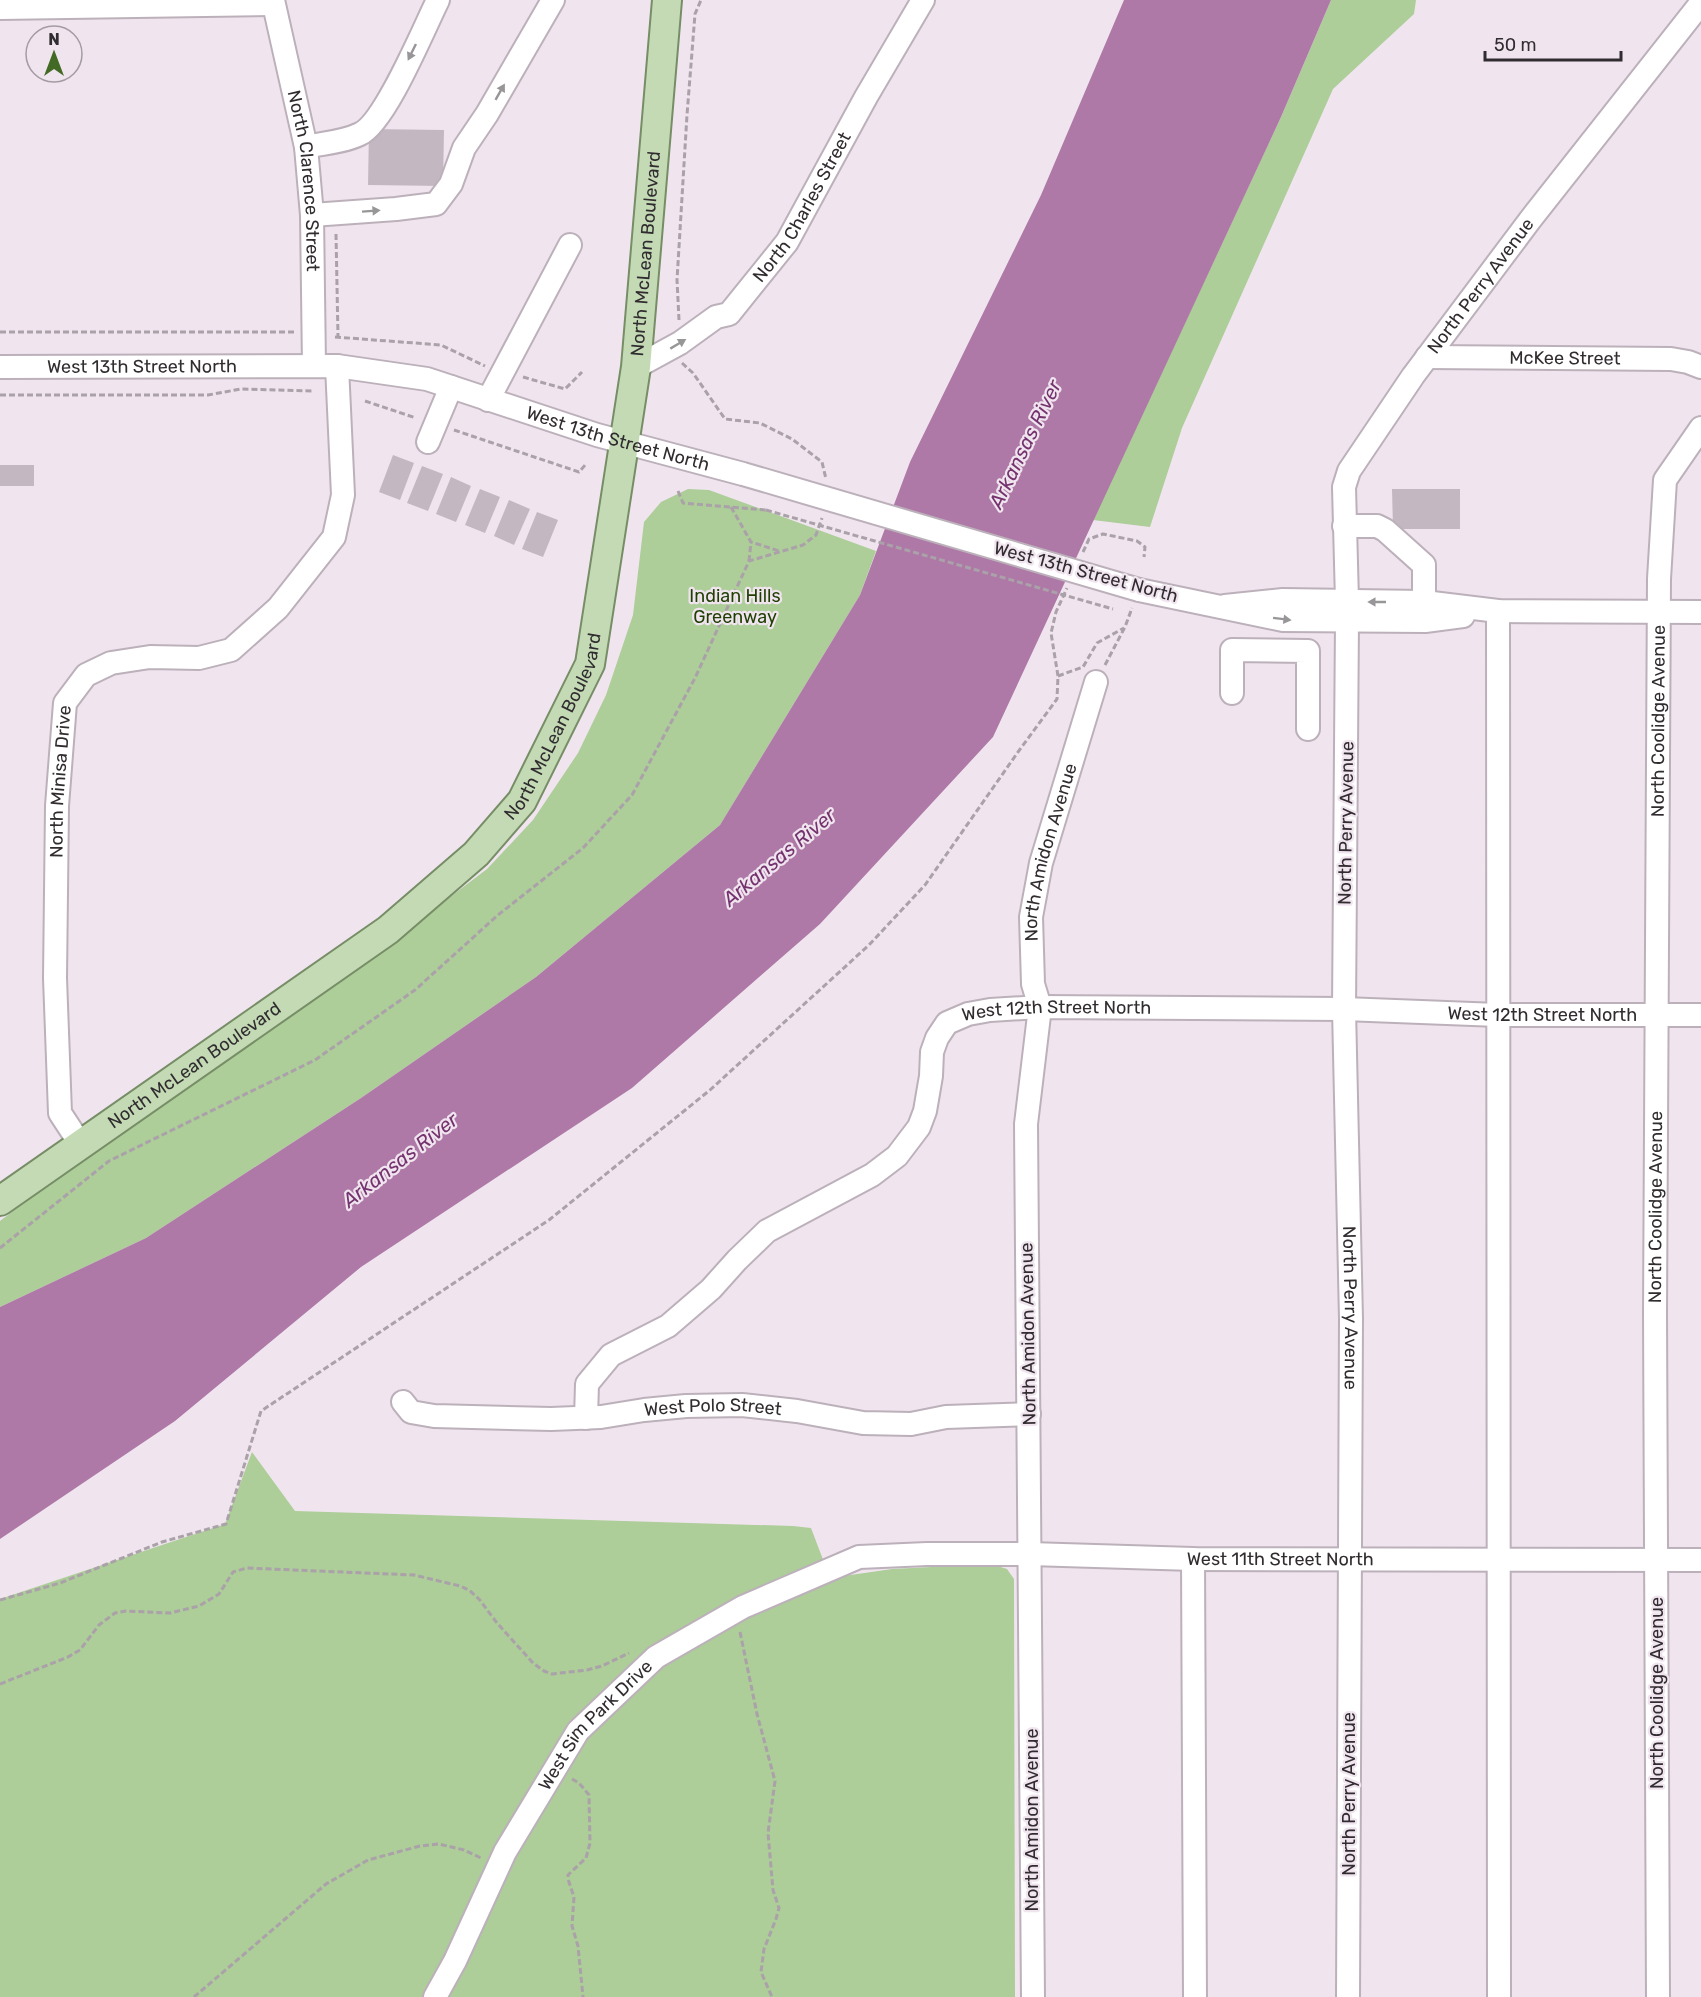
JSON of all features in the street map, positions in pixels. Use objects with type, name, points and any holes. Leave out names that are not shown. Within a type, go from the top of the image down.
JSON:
[{"type":"main road","name":"North McLean Boulevard","points":[[0,1201],[387,930],[476,854],[522,801],[590,664],[636,367],[667,0]]},
{"type":"street","points":[[306,147],[362,134],[375,120],[390,96],[438,0]]},
{"type":"street","points":[[312,215],[436,204],[451,184],[464,148],[487,114],[553,0]]},
{"type":"street","name":"North Charles Street","points":[[636,367],[680,344],[716,316],[729,314],[787,242],[922,0]]},
{"type":"street","points":[[0,8],[272,2]]},
{"type":"street","name":"North Clarence Street","points":[[272,2],[306,147],[312,215],[314,366]]},
{"type":"street","name":"North Perry Avenue","points":[[1348,1997],[1351,1319],[1344,1009],[1347,611],[1344,488],[1349,471],[1427,357],[1530,220],[1701,3]]},
{"type":"street","points":[[488,400],[570,244]]},
{"type":"street","name":"McKee Street","points":[[1427,357],[1671,359],[1701,367]]},
{"type":"street","name":"West 13th Street North","points":[[0,367],[337,366],[427,379],[624,443],[681,456],[1138,590],[1225,606],[1283,620],[1424,602],[1498,611],[1701,612]]},
{"type":"street","name":"North Minisa Drive","points":[[81,1145],[60,1113],[55,978],[57,806],[64,702],[86,675],[111,663],[150,657],[199,658],[231,650],[278,608],[334,537],[343,495],[337,366]]},
{"type":"street","points":[[432,433],[452,387]]},
{"type":"street","name":"North Coolidge Avenue","points":[[1658,1997],[1654,1313],[1659,579],[1665,480],[1701,428]]},
{"type":"street","points":[[1344,526],[1377,526],[1385,530],[1424,565],[1424,602]]},
{"type":"street","name":"West 13th Street North","points":[[1347,611],[1425,621],[1498,611]]},
{"type":"street","points":[[1498,611],[1499,1997]]},
{"type":"street","points":[[1233,693],[1233,651],[1308,651],[1308,729]]},
{"type":"street","name":"North Amidon Avenue","points":[[1033,1997],[1026,1124],[1041,1007],[1033,984],[1031,917],[1041,863],[1096,682]]},
{"type":"street","name":"West 12th Street North","points":[[586,1418],[586,1384],[611,1355],[668,1326],[711,1289],[767,1231],[872,1175],[897,1156],[919,1127],[925,1111],[931,1076],[932,1052],[937,1038],[947,1023],[968,1014],[990,1010],[1041,1007],[1344,1009],[1498,1015],[1701,1015]]},
{"type":"street","name":"West Polo Street","points":[[403,1402],[411,1412],[434,1416],[551,1419],[586,1418],[687,1406],[742,1406],[797,1411],[863,1423],[911,1424],[946,1417],[1029,1414]]},
{"type":"street","name":"West 11th Street North","points":[[859,1557],[927,1554],[1030,1554],[1193,1559],[1701,1560]]},
{"type":"street","name":"West Sim Park Drive","points":[[435,1997],[455,1961],[505,1852],[578,1731],[656,1657],[737,1610],[859,1557]]},
{"type":"street","points":[[1193,1559],[1195,1997]]},
{"type":"path","points":[[701,0],[695,14],[677,280],[682,363],[693,373],[725,419],[760,423],[792,439],[822,462],[828,484]]},
{"type":"path","points":[[336,213],[339,337]]},
{"type":"path","points":[[0,394],[207,394],[241,389],[312,391]]},
{"type":"path","points":[[365,401],[432,433],[579,472],[586,464]]},
{"type":"path","points":[[678,491],[683,502],[766,510],[1113,609]]},
{"type":"path","points":[[0,1248],[109,1161],[315,1060],[415,990],[498,915],[583,848],[632,795],[695,678],[749,561],[751,542],[731,507]]},
{"type":"path","points":[[749,561],[802,545],[816,535],[823,514]]},
{"type":"path","points":[[1079,560],[1089,538],[1103,534],[1137,541],[1145,547],[1144,557]]},
{"type":"path","points":[[751,542],[779,551]]},
{"type":"path","points":[[0,1600],[60,1583],[162,1542],[226,1524],[261,1411],[549,1220],[710,1090],[852,961],[925,885],[1057,699],[1058,676],[1051,633],[1056,612],[1070,580]]},
{"type":"path","points":[[1058,676],[1083,667],[1097,643],[1125,627],[1096,682]]},
{"type":"path","points":[[0,1684],[80,1650],[99,1625],[115,1613],[126,1611],[170,1613],[199,1606],[219,1594],[233,1572],[247,1568],[414,1575],[460,1586],[470,1590],[479,1599],[533,1663],[552,1674],[586,1671],[631,1652]]},
{"type":"path","points":[[737,1610],[746,1666],[775,1781],[768,1833],[774,1890],[779,1908],[764,1949],[760,1972],[772,1997]]},
{"type":"path","points":[[555,1770],[579,1783],[589,1795],[590,1843],[586,1858],[568,1875],[574,1897],[572,1926],[578,1946],[583,1997]]},
{"type":"path","points":[[194,1997],[326,1884],[368,1860],[420,1846],[439,1844],[464,1850],[484,1859]]},
{"type":"green space","points":[[1331,0],[1416,0],[1414,14],[1333,89],[1182,428],[1150,527],[1093,520],[1281,117]]},
{"type":"green space","name":"Indian Hills Greenway","points":[[688,489],[709,490],[876,551],[860,595],[720,825],[536,977],[361,1098],[146,1238],[0,1307],[0,1221],[66,1171],[388,944],[487,869],[533,820],[578,753],[606,695],[633,615],[644,522],[661,502]]},
{"type":"green space","points":[[252,1452],[295,1511],[793,1526],[811,1528],[830,1578],[892,1569],[991,1564],[1007,1569],[1014,1579],[1015,1997],[0,1997],[0,1599],[225,1524]]},
{"type":"water","name":"Arkansas River","points":[[1124,0],[1331,0],[1281,117],[993,737],[820,924],[632,1088],[361,1267],[175,1421],[0,1539],[0,1307],[146,1238],[361,1098],[536,977],[720,825],[860,595],[910,462],[1041,195]]},
{"type":"building","points":[[369,129],[444,130],[443,186],[368,185]]},
{"type":"building","points":[[393,455],[414,463],[400,500],[379,492]]},
{"type":"building","points":[[0,465],[34,465],[34,486],[0,486]]},
{"type":"building","points":[[422,466],[443,474],[428,511],[407,503]]},
{"type":"building","points":[[451,477],[471,486],[456,522],[436,514]]},
{"type":"building","points":[[480,489],[500,497],[485,533],[465,525]]},
{"type":"building","points":[[1392,489],[1460,489],[1460,529],[1393,529]]},
{"type":"building","points":[[509,500],[530,509],[514,545],[494,536]]},
{"type":"building","points":[[537,512],[558,520],[543,557],[522,549]]}]
